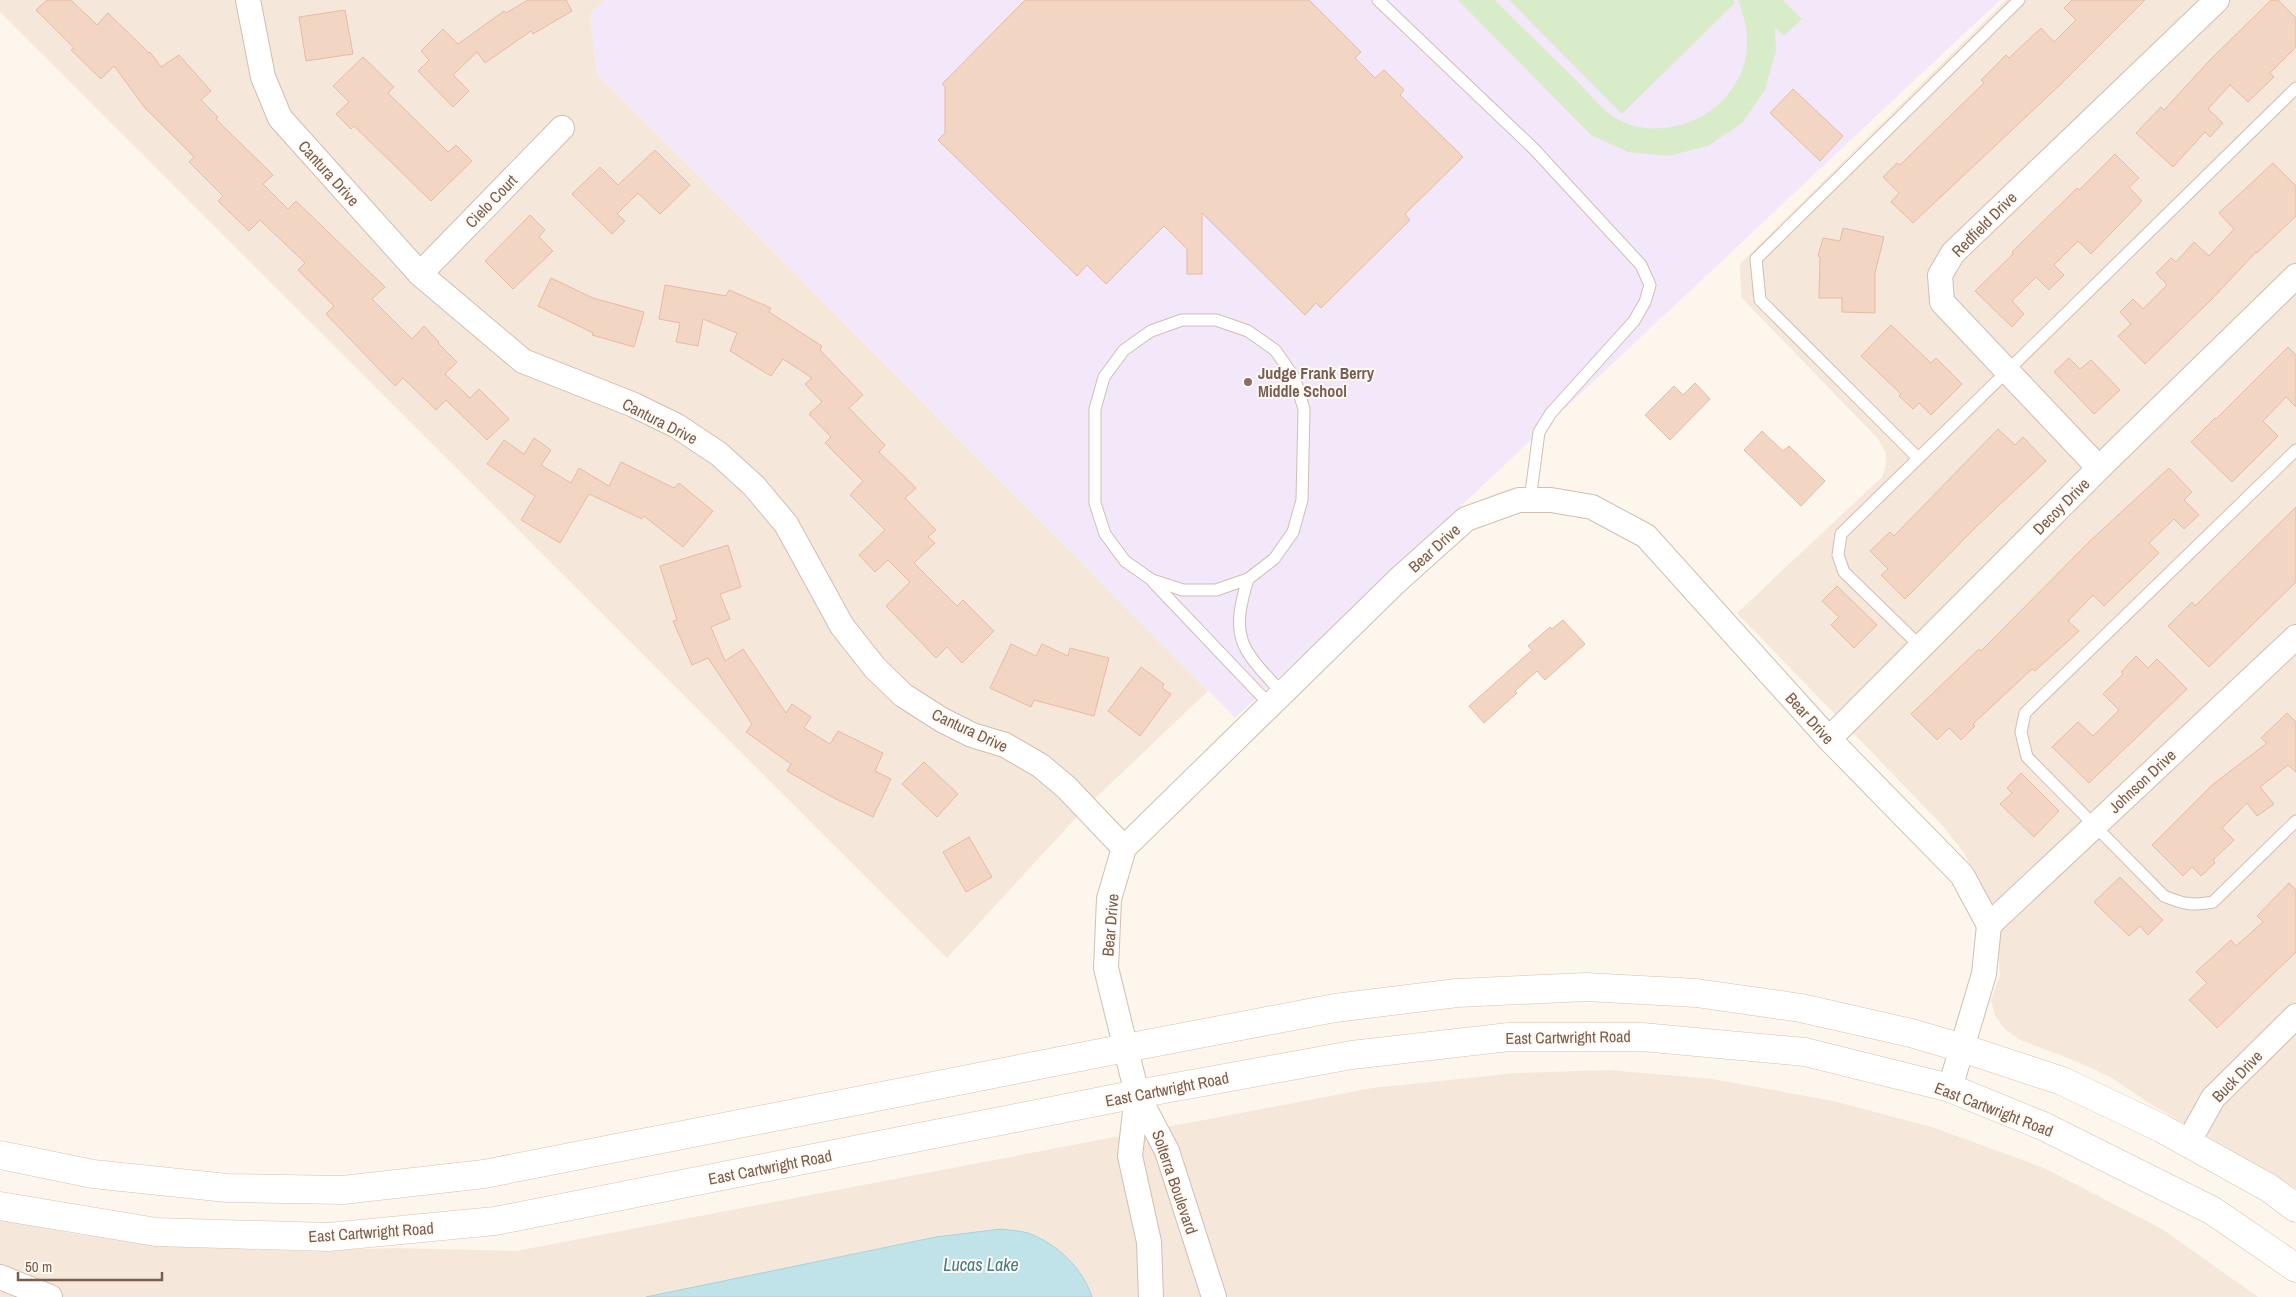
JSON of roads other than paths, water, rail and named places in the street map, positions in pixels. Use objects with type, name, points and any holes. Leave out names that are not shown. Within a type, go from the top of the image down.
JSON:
[{"type":"main road","points":[[0,1155],[93,1174],[227,1188],[343,1190],[484,1174],[1345,1007],[1457,993],[1586,987],[1696,992],[1801,1008],[1911,1033],[1962,1048],[2062,1081],[2161,1128],[2269,1188],[2296,1208]]},
{"type":"main road","name":"East Cartwright Road","points":[[0,1206],[156,1232],[329,1237],[495,1221],[1137,1094],[1352,1055],[1509,1037],[1642,1037],[1805,1052],[1950,1088],[2043,1126],[2213,1211],[2296,1268]]},
{"type":"street","name":"Cantura Drive","points":[[247,0],[263,77],[280,118],[420,274],[523,360],[669,422],[719,454],[754,486],[786,524],[842,626],[875,668],[903,695],[942,720],[972,735],[1005,745],[1040,766],[1066,787],[1124,848]]},
{"type":"street","name":"Redfield Drive","points":[[2098,468],[1942,302],[1940,276],[1952,253],[2217,0]]},
{"type":"street","name":"Cielo Court","points":[[420,274],[562,128]]},
{"type":"street","name":"Decoy Drive","points":[[1829,740],[2098,468],[2296,276]]},
{"type":"street","name":"Bear Drive","points":[[1137,1094],[1106,968],[1109,899],[1124,848],[1398,580],[1466,519],[1519,500],[1551,500],[1592,507],[1646,536],[1829,740],[1962,875],[1989,925]]},
{"type":"street","name":"Johnson Drive","points":[[1989,925],[2296,637]]},
{"type":"street","points":[[1950,1088],[1984,974],[1989,925]]},
{"type":"street","name":"Buck Drive","points":[[2188,1143],[2213,1098],[2296,1016]]},
{"type":"street","name":"Solterra Boulevard","points":[[1137,1094],[1130,1156],[1149,1242],[1151,1297]]},
{"type":"street","name":"Solterra Boulevard","points":[[1137,1094],[1167,1151],[1214,1297]]},
{"type":"street","points":[[0,1277],[50,1297]]},
{"type":"lane","points":[[1378,0],[1534,149],[1641,265],[1650,285],[1646,302],[1634,321],[1551,414],[1538,432],[1530,500]]},
{"type":"lane","points":[[1918,458],[1760,300],[1756,258],[2019,0]]},
{"type":"lane","points":[[1921,647],[1844,572],[1838,555],[1841,534],[2296,88]]},
{"type":"lane","points":[[1152,580],[1183,590],[1216,590],[1248,579],[1274,559],[1293,532],[1302,500],[1304,409],[1294,377],[1275,350],[1248,331],[1216,320],[1182,320],[1151,331],[1124,350],[1104,377],[1095,409],[1096,503],[1106,534],[1125,561],[1152,580],[1276,699]]},
{"type":"lane","points":[[2296,450],[2025,713],[2021,732],[2027,757],[2164,896],[2195,906],[2213,902],[2296,821]]},
{"type":"lane","points":[[1248,579],[1238,620],[1241,635],[1248,656],[1276,699]]},
{"type":"water","name":"Lucas Lake","points":[[1001,1229],[1028,1233],[1049,1243],[1075,1267],[1088,1286],[1092,1297],[646,1297],[936,1237]]},
{"type":"place","name":"Judge Frank Berry Middle School","points":[[1248,382]]}]
